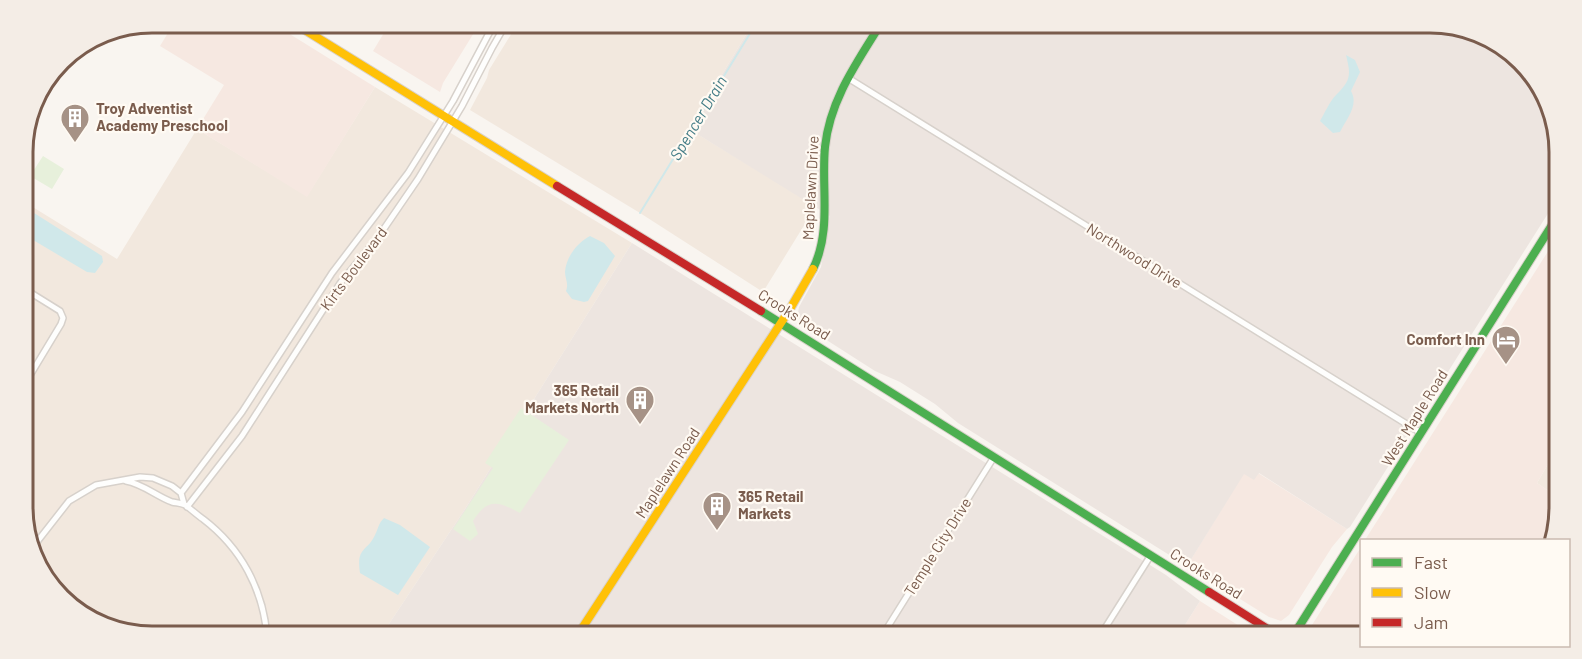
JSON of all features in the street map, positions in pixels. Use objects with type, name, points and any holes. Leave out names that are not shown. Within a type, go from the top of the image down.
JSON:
[{"type":"main road","name":"Crooks Road","points":[[310,33],[781,323],[1263,626]]},
{"type":"main road","name":"Maplelawn Drive","points":[[781,323],[811,274],[822,245],[825,221],[824,158],[833,109],[848,78],[875,33]]},
{"type":"main road","name":"West Maple Road","points":[[1299,626],[1549,230]]},
{"type":"main road","name":"Maplelawn Road","points":[[584,626],[781,323]]},
{"type":"street","name":"Kirts Boulevard","points":[[181,494],[242,412],[332,273],[396,192],[444,115],[489,33]]},
{"type":"street","name":"Kirts Boulevard","points":[[186,506],[242,436],[341,282],[379,236],[453,121],[501,33]]},
{"type":"street","name":"Northwood Drive","points":[[848,78],[1421,433]]},
{"type":"street","points":[[33,294],[60,311],[63,318],[33,370]]},
{"type":"street","name":"Temple City Drive","points":[[888,626],[994,457]]},
{"type":"street","points":[[38,541],[62,508],[78,494],[96,485],[140,477],[153,478],[172,486],[181,494],[186,506]]},
{"type":"street","points":[[126,481],[150,489],[170,501],[186,506],[219,533],[243,561],[259,597],[265,626]]},
{"type":"street","points":[[1106,626],[1151,555]]},
{"type":"shaded area","points":[[168,33],[288,33],[375,87],[307,197],[197,129],[224,85],[160,46]]},
{"type":"shaded area","points":[[384,33],[474,33],[443,83],[440,92],[373,51]]},
{"type":"shaded area","points":[[512,33],[747,33],[689,129],[816,206],[763,292],[640,213],[470,110],[489,70]]},
{"type":"shaded area","points":[[747,33],[1438,33],[1469,39],[1496,53],[1520,73],[1533,92],[1540,106],[1548,136],[1549,212],[1350,527],[1347,529],[1259,473],[1254,480],[1244,474],[1187,566],[958,423],[935,404],[900,382],[875,371],[800,323],[799,307],[821,267],[830,216],[689,129]]},
{"type":"shaded area","points":[[375,87],[632,243],[465,509],[388,626],[152,626],[128,624],[99,614],[73,597],[62,586],[45,560],[35,531],[33,515],[33,207],[117,259],[197,129],[307,196]]},
{"type":"shaded area","points":[[632,243],[1166,575],[1200,601],[1184,626],[388,626],[465,509]]},
{"type":"shaded area","points":[[1549,250],[1549,462],[1537,483],[1549,491],[1545,539],[1366,539]]},
{"type":"shaded area","points":[[1549,462],[1549,491],[1537,483]]},
{"type":"shaded area","points":[[1258,473],[1347,529],[1332,547],[1289,615],[1281,621],[1269,617],[1187,566],[1243,474]]},
{"type":"shaded area","points":[[1360,549],[1360,626],[1312,625]]},
{"type":"shaded area","points":[[1200,601],[1239,626],[1184,626]]},
{"type":"green space","points":[[43,156],[64,169],[52,189],[33,178],[33,171]]},
{"type":"green space","points":[[521,408],[569,440],[520,513],[500,504],[489,505],[478,513],[473,521],[478,534],[470,541],[453,529],[493,468],[485,463]]},
{"type":"water","points":[[1346,55],[1355,60],[1360,72],[1351,91],[1354,101],[1351,112],[1340,132],[1333,133],[1320,121],[1331,101],[1347,81],[1349,68]]},
{"type":"water","points":[[33,212],[102,256],[103,262],[95,273],[87,272],[33,240]]},
{"type":"water","points":[[590,236],[604,243],[615,256],[588,301],[584,302],[572,299],[566,291],[565,272],[573,251]]},
{"type":"water","points":[[384,518],[400,525],[430,547],[398,595],[360,573],[361,554]]},
{"type":"waterway","name":"Spencer Drain","points":[[640,213],[750,33]]},
{"type":"traffic: fast","points":[[813,269],[819,254],[824,224],[824,162],[828,129],[846,81],[875,33]]},
{"type":"traffic: fast","points":[[1299,626],[1549,230]]},
{"type":"traffic: fast","points":[[761,311],[1209,592]]},
{"type":"traffic: slow","points":[[310,33],[557,186]]},
{"type":"traffic: slow","points":[[584,626],[790,309],[813,269]]},
{"type":"traffic: jam","points":[[557,186],[761,311]]},
{"type":"traffic: jam","points":[[1209,592],[1263,626]]},
{"type":"place","name":"Troy Adventist Academy Preschool","points":[[75,144]]},
{"type":"place","name":"Comfort Inn","points":[[1506,366]]},
{"type":"place","name":"365 Retail Markets North","points":[[640,426]]},
{"type":"place","name":"365 Retail Markets","points":[[717,532]]}]
